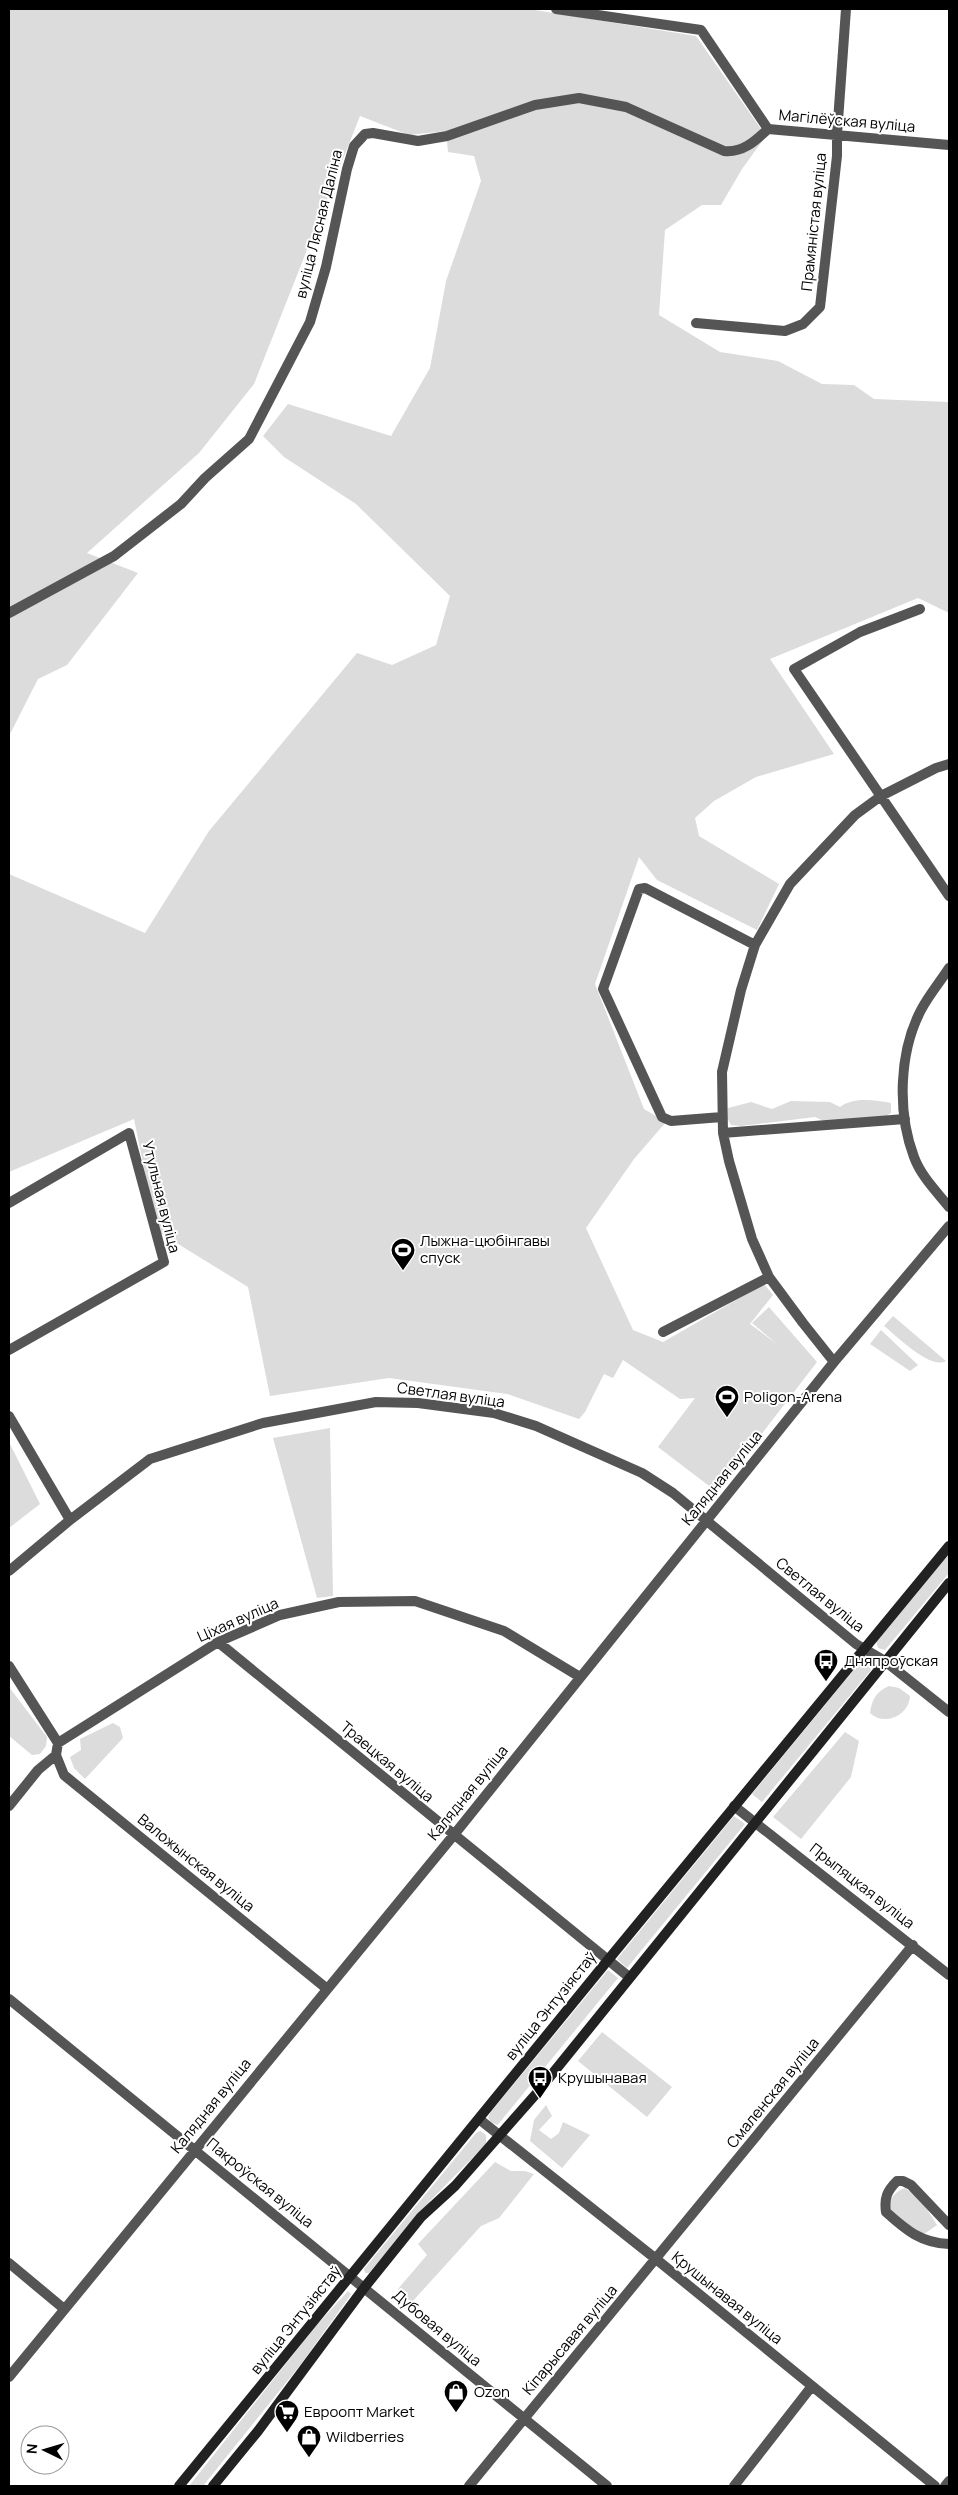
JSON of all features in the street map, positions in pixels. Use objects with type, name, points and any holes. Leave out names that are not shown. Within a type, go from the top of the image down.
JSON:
[{"type":"street","name":"Магілёўская вуліца","points":[[556,9],[701,30],[768,129],[949,145]]},
{"type":"street","name":"Прамяністая вуліца","points":[[696,323],[784,331],[803,324],[820,307],[838,156],[837,135],[846,9]]},
{"type":"street","name":"вуліца Лясная Даліна","points":[[9,613],[114,556],[181,504],[205,478],[248,439],[310,322],[326,267],[347,169],[354,146],[365,134],[373,132],[418,141],[447,136],[535,105],[579,98],[626,107],[724,151],[739,150],[750,145],[768,129]]},
{"type":"street","points":[[920,609],[860,632],[794,669],[949,896]]},
{"type":"street","points":[[834,1362],[802,1323],[770,1276],[752,1239],[729,1161],[723,1133],[722,1072],[741,990],[754,945],[790,884],[855,815],[881,796],[936,768],[949,764]]},
{"type":"street","points":[[722,1117],[671,1121],[662,1118],[603,988],[635,895],[639,889],[645,888],[754,945]]},
{"type":"street","points":[[949,968],[921,1010],[908,1047],[904,1075],[905,1118],[914,1158],[928,1182],[949,1207]]},
{"type":"street","points":[[723,1133],[905,1118]]},
{"type":"street","name":"Утульная вуліца","points":[[9,1203],[129,1132],[164,1262],[9,1350]]},
{"type":"street","name":"Калядная вуліца","points":[[9,2378],[63,2308],[453,1836],[834,1362],[949,1226]]},
{"type":"street","points":[[663,1332],[770,1276]]},
{"type":"street","name":"Светлая вуліца","points":[[9,1571],[70,1520],[150,1459],[263,1423],[376,1402],[418,1403],[494,1414],[536,1426],[642,1473],[673,1493],[864,1648],[949,1712]]},
{"type":"street","points":[[9,1416],[70,1520]]},
{"type":"street","name":"вуліца Энтузіястаў","points":[[179,2486],[352,2277],[734,1806],[949,1546]]},
{"type":"street","points":[[213,2486],[268,2417],[364,2288],[421,2217],[454,2186],[536,2094],[949,1583]]},
{"type":"street","name":"Ціхая вуліца","points":[[58,1742],[218,1642],[280,1615],[331,1604],[415,1601],[504,1631],[580,1677]]},
{"type":"street","name":"Траецкая вуліца","points":[[218,1642],[629,1978]]},
{"type":"street","points":[[9,1666],[58,1742],[56,1755],[38,1770],[9,1806]]},
{"type":"street","name":"Валожынская вуліца","points":[[56,1755],[64,1775],[326,1988]]},
{"type":"street","name":"Прыпяцкая вуліца","points":[[734,1806],[949,1975]]},
{"type":"street","name":"Смаленская вуліца","points":[[656,2259],[913,1945]]},
{"type":"street","name":"Пакроўская вуліца","points":[[9,1999],[364,2288]]},
{"type":"street","name":"Крушынавая вуліца","points":[[479,2119],[656,2259],[935,2486]]},
{"type":"street","points":[[949,2225],[911,2185],[903,2181],[897,2181],[888,2190],[884,2201],[886,2212],[891,2217],[912,2234],[924,2240],[949,2244]]},
{"type":"street","name":"Кіпарысавая вуліца","points":[[469,2486],[656,2259]]},
{"type":"street","points":[[9,2263],[63,2308]]},
{"type":"street","name":"Дубовая вуліца","points":[[364,2288],[607,2486]]},
{"type":"street","points":[[734,2486],[812,2386]]},
{"type":"street","points":[[945,2486],[949,2481]]},
{"type":"shaded area","points":[[9,9],[529,9],[696,36],[766,136],[742,169],[721,205],[702,205],[665,230],[659,315],[720,352],[778,361],[822,384],[854,385],[874,399],[949,402],[949,613],[918,598],[770,659],[834,754],[756,777],[714,801],[695,818],[699,836],[779,884],[757,930],[657,880],[639,857],[595,984],[644,1109],[666,1122],[634,1159],[586,1228],[633,1330],[663,1342],[764,1284],[773,1295],[750,1324],[777,1344],[752,1323],[769,1307],[817,1362],[717,1492],[658,1447],[695,1398],[680,1399],[623,1360],[613,1378],[604,1374],[585,1412],[579,1419],[507,1394],[389,1378],[270,1396],[248,1287],[157,1231],[134,1119],[9,1172],[9,874],[145,933],[209,831],[357,653],[392,665],[436,645],[450,596],[356,504],[284,457],[263,436],[288,404],[391,436],[430,368],[446,281],[481,181],[474,156],[448,152],[446,131],[409,135],[360,116],[254,384],[199,453],[87,553],[138,573],[67,665],[38,679],[9,736]]},
{"type":"shaded area","points":[[864,1100],[878,1101],[891,1103],[891,1113],[885,1117],[824,1121],[815,1117],[741,1126],[731,1125],[727,1118],[728,1108],[751,1102],[772,1109],[791,1101],[830,1102],[840,1107],[851,1102]]},
{"type":"shaded area","points":[[893,1316],[946,1361],[931,1361],[905,1344],[884,1326]]},
{"type":"shaded area","points":[[881,1330],[918,1365],[910,1371],[870,1344]]},
{"type":"shaded area","points":[[330,1428],[333,1596],[317,1598],[273,1438]]},
{"type":"shaded area","points":[[9,1442],[40,1504],[9,1528]]},
{"type":"shaded area","points":[[949,1552],[949,1573],[885,1650],[878,1648],[876,1641]]},
{"type":"shaded area","points":[[862,1660],[868,1663],[871,1670],[762,1802],[752,1794]]},
{"type":"shaded area","points":[[889,1686],[899,1688],[910,1696],[909,1703],[895,1717],[882,1719],[870,1713],[873,1700],[878,1693]]},
{"type":"shaded area","points":[[9,1687],[47,1737],[46,1746],[40,1754],[32,1755],[9,1736]]},
{"type":"shaded area","points":[[113,1723],[120,1727],[123,1738],[85,1779],[74,1768],[70,1757],[81,1750],[80,1739]]},
{"type":"shaded area","points":[[845,1732],[859,1741],[851,1777],[801,1839],[773,1817]]},
{"type":"shaded area","points":[[734,1816],[745,1824],[627,1968],[617,1959]]},
{"type":"shaded area","points":[[608,1970],[618,1978],[500,2122],[497,2125],[491,2122],[488,2118],[490,2113]]},
{"type":"shaded area","points":[[602,2032],[672,2087],[647,2117],[578,2061]]},
{"type":"shaded area","points":[[546,2105],[552,2116],[539,2130],[551,2139],[559,2133],[563,2122],[590,2135],[562,2168],[530,2141],[534,2120]]},
{"type":"shaded area","points":[[480,2131],[486,2135],[486,2144],[430,2201],[369,2273],[365,2273],[364,2269],[476,2133]]},
{"type":"shaded area","points":[[495,2162],[511,2171],[525,2171],[534,2174],[499,2218],[481,2226],[411,2303],[398,2289],[427,2255],[418,2244]]},
{"type":"shaded area","points":[[905,2188],[921,2200],[937,2225],[924,2234],[900,2220],[889,2208],[894,2195]]},
{"type":"shaded area","points":[[348,2291],[351,2294],[350,2296],[301,2364],[203,2486],[189,2486],[316,2326]]},
{"type":"place","name":"Лыжна-цюбінгавы спуск","points":[[403,1271]]},
{"type":"place","name":"Poligon-Arena","points":[[727,1418]]},
{"type":"place","name":"Дняпроўская","points":[[826,1682]]},
{"type":"place","name":"Крушынавая","points":[[540,2099]]},
{"type":"place","name":"Ozon","points":[[456,2413]]},
{"type":"place","name":"Евроопт Market","points":[[287,2433]]},
{"type":"place","name":"Wildberries","points":[[309,2458]]}]
